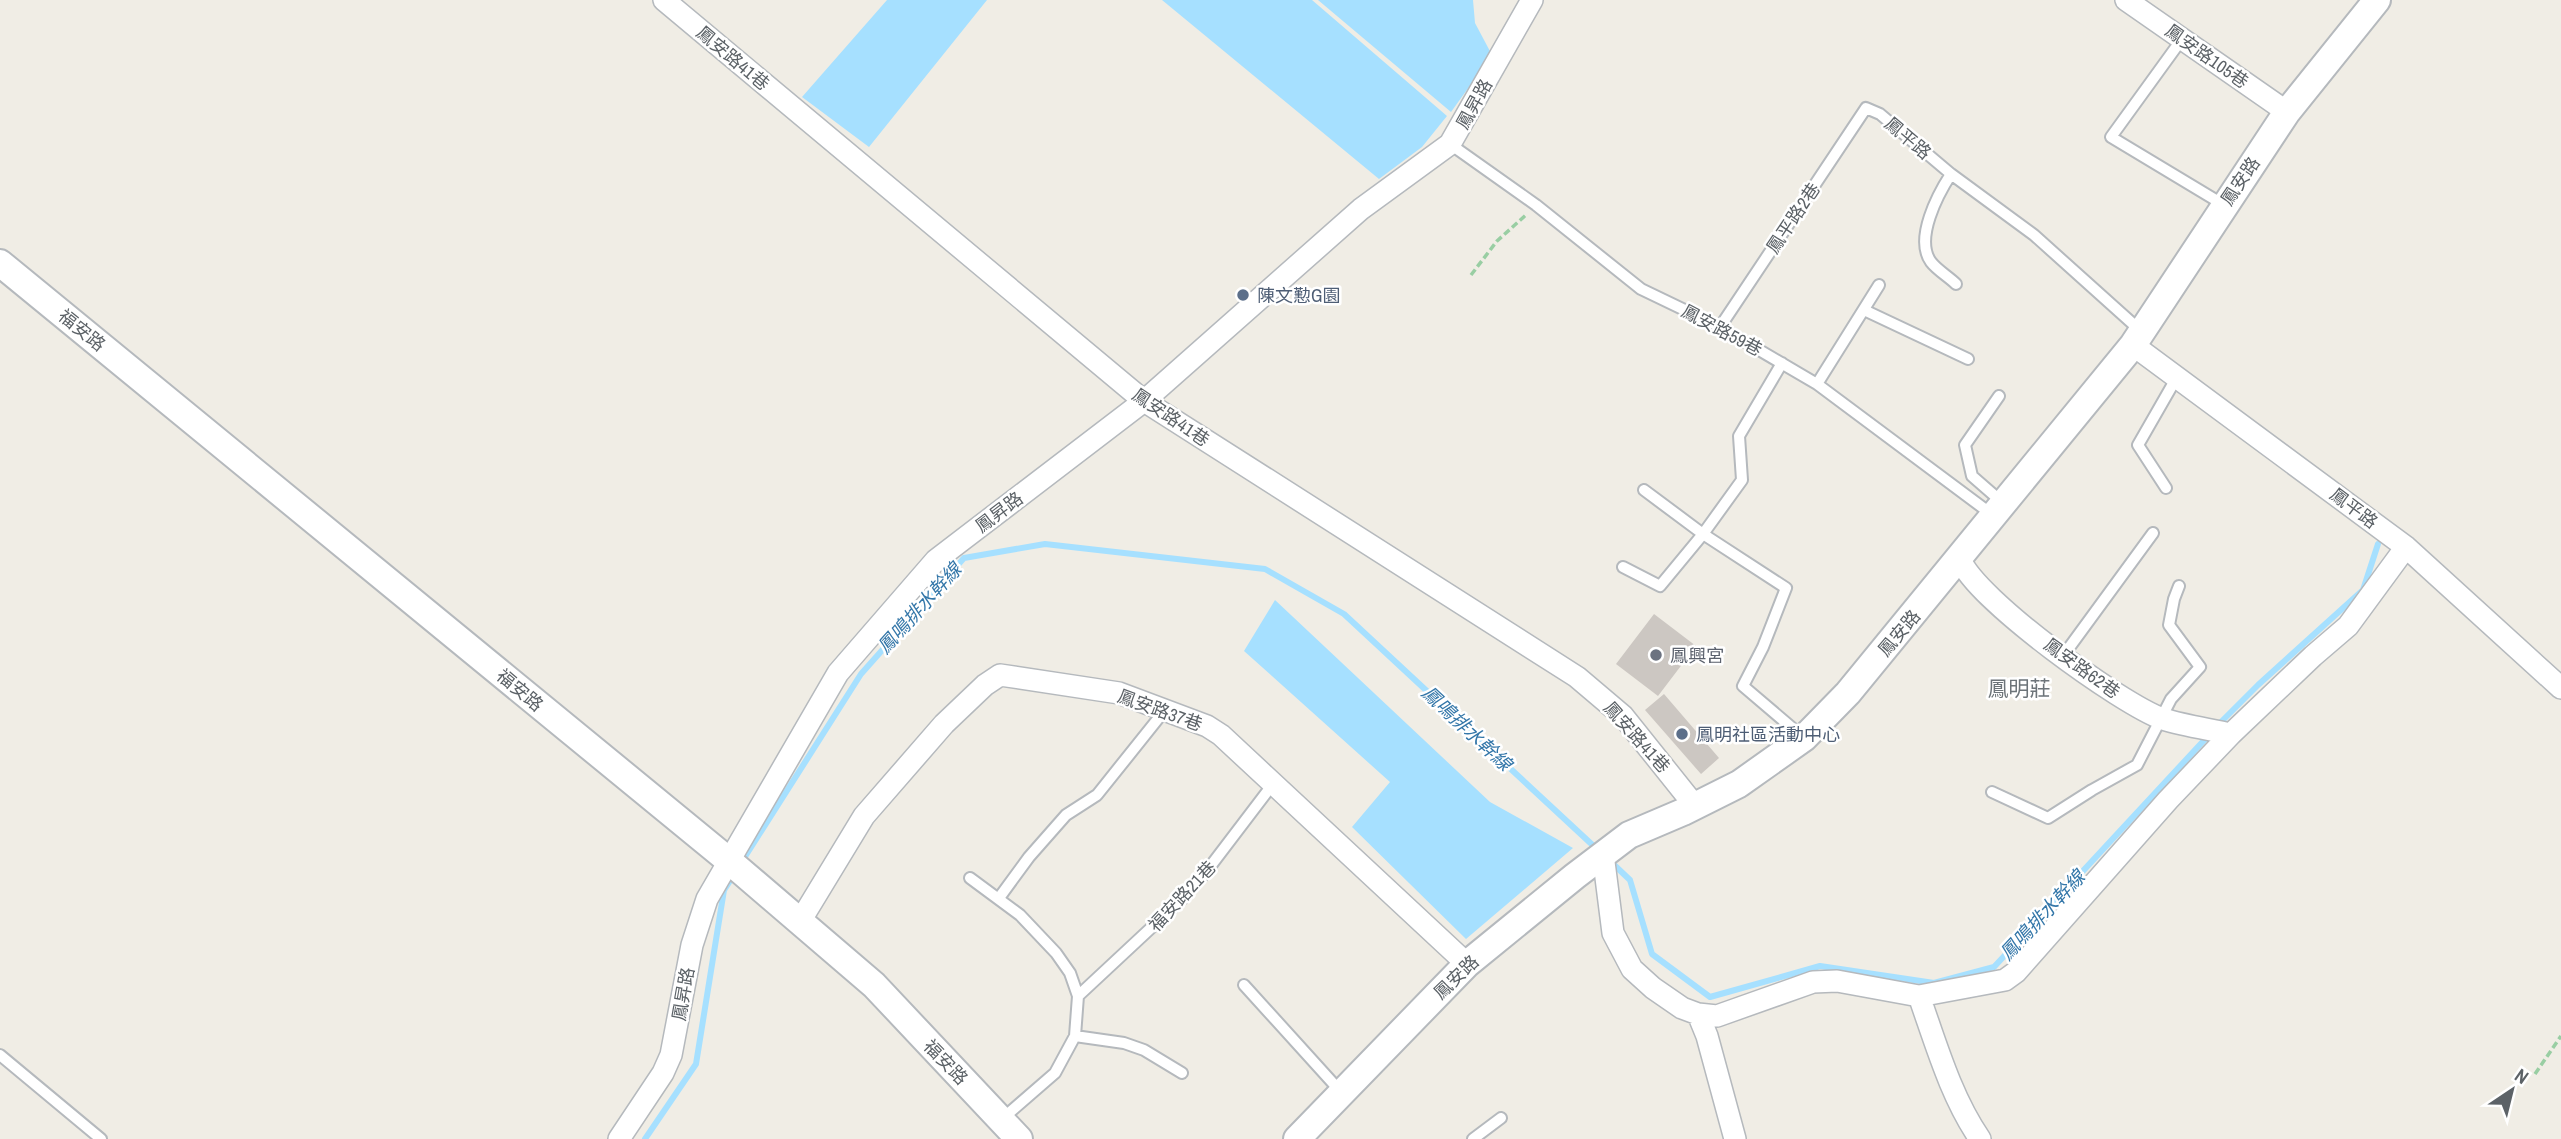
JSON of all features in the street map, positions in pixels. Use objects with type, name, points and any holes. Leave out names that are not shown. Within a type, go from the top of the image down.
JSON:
[{"type":"street","name":"鳳安路41巷","points":[[664,0],[1144,401],[1577,677],[1623,716],[1695,806]]},
{"type":"street","name":"鳳昇路","points":[[620,1139],[663,1073],[671,1055],[692,945],[707,900],[838,673],[936,560],[1144,401],[1361,209],[1450,144],[1532,0]]},
{"type":"street","name":"鳳安路105巷","points":[[2126,0],[2287,112]]},
{"type":"street","name":"鳳安路","points":[[1297,1139],[1467,964],[1629,835],[1739,784],[1804,738],[1848,693],[1960,559],[2137,338],[2287,112],[2377,0]]},
{"type":"street","name":"福安路","points":[[0,263],[728,860],[874,985],[1010,1129]]},
{"type":"street","name":"鳳平路","points":[[2137,338],[2177,377],[2406,547],[2561,688]]},
{"type":"street","points":[[1603,854],[1613,933],[1632,969],[1682,1008],[1698,1014],[1717,1016],[1813,982],[1837,981],[1919,996],[2005,980],[2016,972],[2168,800],[2219,732],[2348,626],[2406,547]]},
{"type":"street","name":"鳳安路62巷","points":[[1960,559],[1964,569],[1975,582],[2013,617],[2123,698],[2163,718],[2219,732]]},
{"type":"street","name":"鳳安路37巷","points":[[799,923],[864,816],[944,724],[992,679],[1000,675],[1119,693],[1207,726],[1221,735],[1467,964]]},
{"type":"street","points":[[1919,996],[1942,1062],[1970,1124],[1980,1139]]},
{"type":"street","points":[[1698,1014],[1707,1036],[1735,1139]]},
{"type":"lane","points":[[2182,39],[2111,137],[2224,205]]},
{"type":"lane","name":"鳳平路","points":[[1867,108],[1880,114],[1951,174],[2034,235],[2137,338]]},
{"type":"lane","name":"鳳平路2巷","points":[[1720,327],[1867,108]]},
{"type":"lane","name":"鳳安路59巷","points":[[1450,144],[1536,205],[1641,289],[1720,327],[1817,384],[1999,510]]},
{"type":"lane","points":[[1951,174],[1935,198],[1925,242],[1930,261],[1956,284]]},
{"type":"lane","points":[[1817,384],[1879,285]]},
{"type":"lane","points":[[1864,310],[1968,359]]},
{"type":"lane","points":[[1623,566],[1660,586],[1703,534],[1742,480],[1739,436],[1782,363]]},
{"type":"lane","points":[[2166,488],[2138,445],[2177,377]]},
{"type":"lane","points":[[1999,396],[1965,445],[1972,476],[1999,510]]},
{"type":"lane","points":[[1644,489],[1703,534],[1786,588],[1763,647],[1743,687],[1804,738]]},
{"type":"lane","points":[[2063,656],[2154,533]]},
{"type":"lane","points":[[1992,792],[2048,818],[2137,765],[2171,699],[2200,667],[2169,625],[2179,586]]},
{"type":"lane","points":[[999,898],[1029,857],[1066,815],[1097,795],[1165,710]]},
{"type":"lane","name":"福安路21巷","points":[[1078,996],[1181,900],[1206,872],[1273,784]]},
{"type":"lane","points":[[970,878],[1020,915],[1056,953],[1070,974],[1078,996],[1075,1036],[1055,1073],[1010,1129]]},
{"type":"lane","points":[[1244,985],[1342,1094]]},
{"type":"lane","points":[[1075,1036],[1124,1043],[1144,1050],[1182,1073]]},
{"type":"lane","points":[[0,1055],[101,1139]]},
{"type":"lane","points":[[1473,1139],[1501,1118]]},
{"type":"path","points":[[1471,275],[1497,241],[1536,205]]},
{"type":"path","points":[[2535,1074],[2561,1036]]},
{"type":"water","points":[[887,0],[987,0],[869,147],[802,97]]},
{"type":"water","points":[[1162,0],[1312,0],[1447,116],[1422,147],[1379,179]]},
{"type":"water","points":[[1318,0],[1473,0],[1475,23],[1492,55],[1451,112]]},
{"type":"water","points":[[1275,600],[1490,802],[1573,848],[1466,939],[1352,827],[1390,782],[1244,651]]},
{"type":"building","name":"鳳興宮","points":[[1654,614],[1696,646],[1658,696],[1616,664]]},
{"type":"building","name":"鳳明社區活動中心","points":[[1664,694],[1719,758],[1701,774],[1645,710]]},
{"type":"waterway","name":"鳳鳴排水幹線","points":[[741,863],[861,674],[964,558],[1045,544],[1265,569],[1344,614],[1599,851]]},
{"type":"waterway","name":"鳳鳴排水幹線","points":[[2218,725],[2363,590],[2378,544]]},
{"type":"waterway","name":"鳳鳴排水幹線","points":[[1610,861],[1630,880],[1652,954],[1710,997],[1820,966],[1934,983],[1994,967],[2208,736]]},
{"type":"waterway","name":"鳳鳴排水幹線","points":[[645,1139],[696,1064],[724,890],[735,873]]},
{"type":"place","name":"陳文懃G園","points":[[1243,295]]},
{"type":"place","name":"鳳興宮","points":[[1656,655]]},
{"type":"place","name":"鳳明社區活動中心","points":[[1682,734]]},
{"type":"district","name":"鳳明莊","points":[[2019,688]]}]
